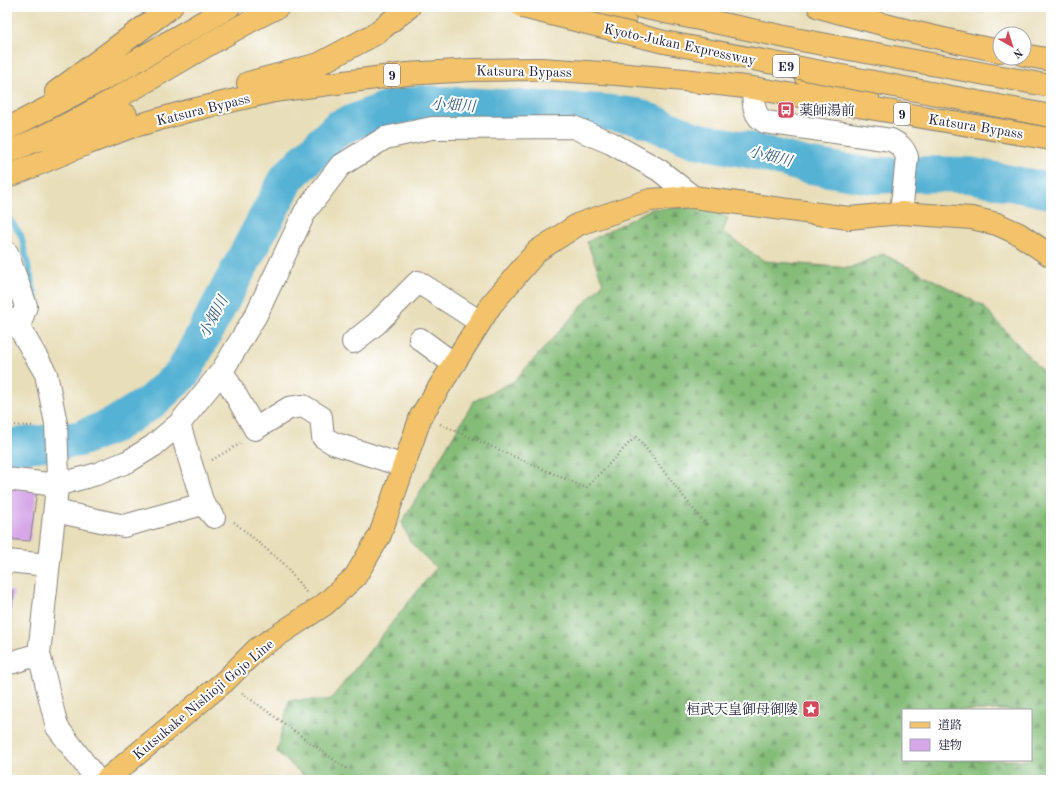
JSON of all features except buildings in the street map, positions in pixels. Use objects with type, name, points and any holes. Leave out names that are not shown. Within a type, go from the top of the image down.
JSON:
[{"type":"main road","points":[[7,129],[171,7]]},
{"type":"main road","points":[[7,129],[129,65],[229,7]]},
{"type":"main road","points":[[7,153],[34,141],[127,92],[215,40],[278,7]]},
{"type":"main road","name":"Kyoto-Jukan Expressway","points":[[523,7],[664,42],[1051,116]]},
{"type":"main road","points":[[572,7],[771,64],[933,119]]},
{"type":"main road","name":"Kyoto-Jukan Expressway","points":[[641,7],[795,39],[1051,86]]},
{"type":"main road","points":[[819,7],[925,35],[992,49]]},
{"type":"main road","points":[[34,141],[139,111],[319,64],[375,34],[406,10]]},
{"type":"main road","points":[[1032,56],[1051,60]]},
{"type":"main road","name":"Katsura Bypass","points":[[7,177],[128,128],[188,111],[274,91],[406,74],[472,70],[541,69],[684,80],[753,88],[1051,139]]},
{"type":"main road","points":[[42,162],[139,111]]},
{"type":"main road","name":"Kutsukake Nishioji Gojo Line","points":[[106,780],[225,681],[257,649],[319,609],[355,577],[380,535],[421,416],[490,305],[537,250],[579,224],[650,200],[693,197],[849,218],[902,204],[997,224],[1019,234],[1051,256]]},
{"type":"street","points":[[753,88],[756,115],[764,122],[891,140],[899,144],[907,157],[902,204]]},
{"type":"street","points":[[7,479],[57,482],[97,474],[129,461],[153,446],[179,424],[222,371],[256,315],[305,212],[340,166],[385,138],[432,128],[572,127],[611,143],[652,166],[693,197]]},
{"type":"street","points":[[7,252],[26,306],[13,322],[46,374],[56,423],[57,482],[55,511],[39,654],[57,727],[97,780]]},
{"type":"street","points":[[353,342],[376,324],[418,282],[480,322]]},
{"type":"street","points":[[420,339],[454,364]]},
{"type":"street","points":[[222,371],[255,429],[289,408],[303,406],[321,417],[323,437],[333,443],[404,466]]},
{"type":"street","points":[[55,511],[124,526],[209,510],[194,471],[179,424]]},
{"type":"street","points":[[7,561],[48,565]]},
{"type":"street","points":[[7,664],[39,654]]},
{"type":"path","points":[[421,416],[586,488],[636,436],[706,525]]},
{"type":"path","points":[[7,425],[38,427],[56,423]]},
{"type":"path","points":[[194,471],[247,439],[255,429]]},
{"type":"path","points":[[209,510],[236,523],[283,563],[319,609]]},
{"type":"path","points":[[225,681],[348,770]]},
{"type":"green space","points":[[708,206],[728,218],[723,232],[764,261],[849,268],[883,254],[982,305],[1051,381],[1051,780],[303,780],[303,775],[277,752],[289,700],[330,700],[436,568],[410,542],[402,522],[474,401],[514,381],[603,283],[587,242],[651,209]]},
{"type":"waterway","name":"小畑川","points":[[7,447],[79,439],[114,425],[151,402],[183,373],[288,177],[338,128],[387,109],[421,103],[602,112],[637,116],[695,140],[749,150],[805,165],[871,176],[924,174],[969,175],[1051,191]]},
{"type":"waterway","points":[[7,216],[21,235],[36,299]]},
{"type":"place","name":"薬師湯前","points":[[786,110]]},
{"type":"place","name":"桓武天皇御母御陵","points":[[811,709]]}]
